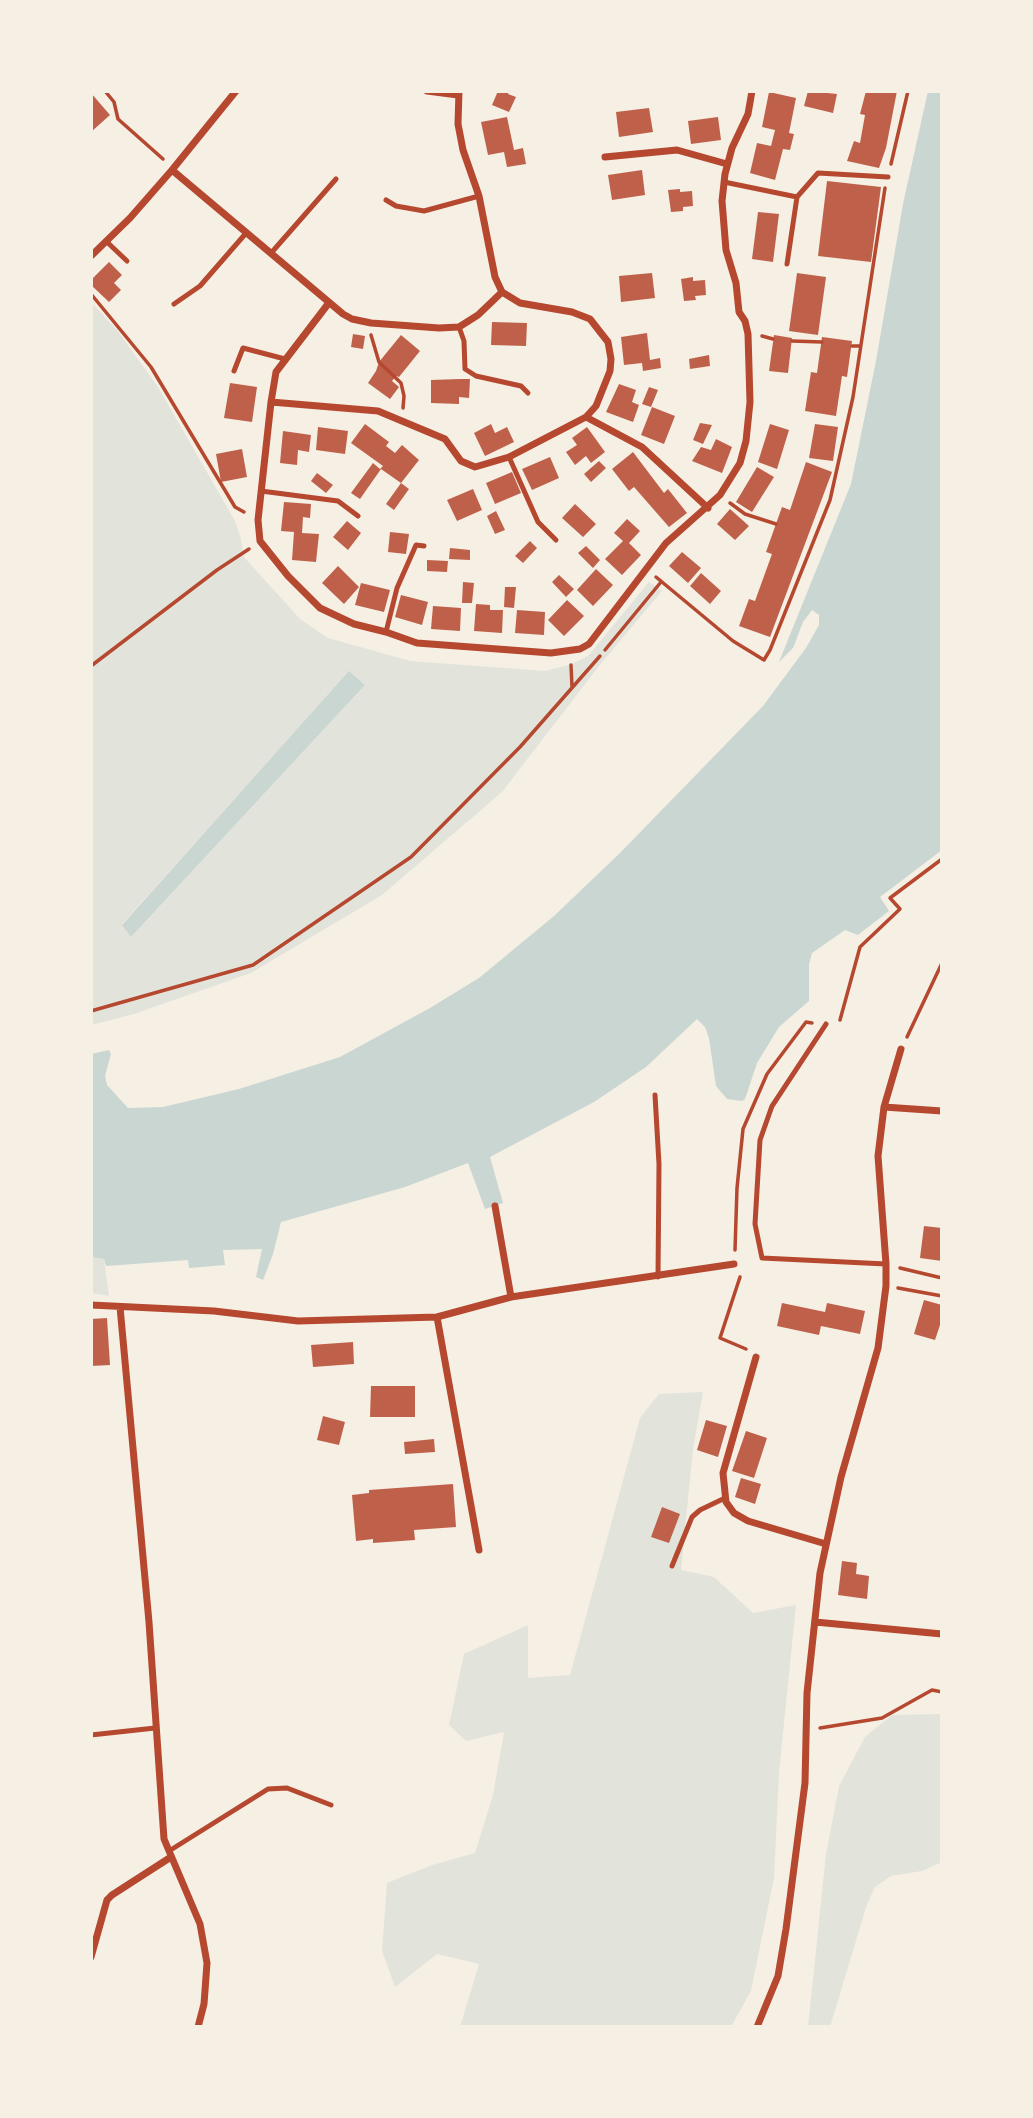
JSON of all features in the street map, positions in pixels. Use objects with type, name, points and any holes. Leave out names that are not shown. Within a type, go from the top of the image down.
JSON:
[{"type":"street","points":[[91,256],[107,243],[173,169],[236,91]]},
{"type":"street","points":[[271,402],[378,411],[445,439],[461,461],[475,467],[509,457],[586,417],[596,406],[610,371],[611,359],[603,334],[590,319],[581,315],[520,303],[502,292],[495,277],[479,196],[463,150],[458,124],[459,93],[427,91]]},
{"type":"street","points":[[328,303],[276,372],[258,520],[260,541],[288,576],[320,608],[354,624],[417,643],[551,653],[570,652],[589,644],[666,543],[708,508],[720,495],[740,463],[746,441],[750,402],[747,334],[745,320],[739,312],[736,283],[726,250],[722,218],[727,164],[748,114],[752,91]]},
{"type":"street","points":[[605,157],[677,149],[727,164]]},
{"type":"street","points":[[173,169],[328,303],[352,319],[371,323],[459,327],[478,315],[502,292]]},
{"type":"street","points":[[586,417],[642,447],[708,508]]},
{"type":"street","points":[[757,2027],[778,1976],[806,1783],[807,1693],[820,1573],[841,1477],[878,1348],[886,1264],[878,1156],[884,1108],[901,1049]]},
{"type":"street","points":[[884,1108],[942,1111]]},
{"type":"street","points":[[495,1206],[511,1297]]},
{"type":"street","points":[[91,1305],[214,1311],[298,1321],[437,1317],[511,1297],[734,1264]]},
{"type":"street","points":[[120,1307],[149,1622],[164,1839],[200,1924],[205,1950],[204,2004],[198,2027]]},
{"type":"street","points":[[437,1317],[479,1550]]},
{"type":"street","points":[[756,1357],[723,1473],[725,1498],[734,1513],[748,1521],[826,1544]]},
{"type":"street","points":[[815,1622],[942,1634]]},
{"type":"street","points":[[91,1957],[107,1900],[170,1854]]},
{"type":"lane","points":[[787,264],[797,197],[818,173],[888,177]]},
{"type":"lane","points":[[272,252],[336,179]]},
{"type":"lane","points":[[724,182],[797,197]]},
{"type":"lane","points":[[386,200],[396,206],[425,211],[479,196]]},
{"type":"lane","points":[[174,304],[200,285],[247,232]]},
{"type":"lane","points":[[107,243],[127,261]]},
{"type":"lane","points":[[459,327],[464,341],[465,369],[477,376],[522,386],[528,393]]},
{"type":"lane","points":[[234,371],[243,348],[285,359]]},
{"type":"lane","points":[[509,457],[538,522],[556,540]]},
{"type":"lane","points":[[261,491],[338,501],[358,516]]},
{"type":"lane","points":[[386,632],[397,588],[411,556],[416,545],[424,546]]},
{"type":"lane","points":[[826,1024],[772,1106],[760,1140],[755,1224],[762,1258],[886,1264]]},
{"type":"lane","points":[[655,1095],[659,1164],[657,1277]]},
{"type":"lane","points":[[672,1566],[692,1517],[725,1498]]},
{"type":"lane","points":[[91,1735],[155,1727]]},
{"type":"lane","points":[[170,1854],[268,1789],[287,1788],[331,1805]]},
{"type":"path","points":[[105,91],[114,102],[118,119],[173,169]]},
{"type":"path","points":[[91,1011],[253,965],[411,857],[520,747],[662,582],[733,641],[764,660],[830,500],[853,397],[881,205],[908,91]]},
{"type":"path","points":[[91,294],[151,367],[235,507],[258,520]]},
{"type":"path","points":[[371,323],[371,341],[379,362],[401,383],[404,396],[401,421]]},
{"type":"path","points":[[792,341],[822,342]]},
{"type":"path","points":[[852,346],[860,346]]},
{"type":"path","points":[[720,495],[745,513],[776,524]]},
{"type":"path","points":[[809,536],[815,538]]},
{"type":"path","points":[[91,666],[217,570],[260,541]]},
{"type":"path","points":[[570,652],[572,687]]},
{"type":"path","points":[[901,1049],[942,963]]},
{"type":"path","points":[[734,1264],[741,1275],[720,1338],[744,1348],[756,1357]]},
{"type":"path","points":[[886,1264],[942,1278]]},
{"type":"path","points":[[886,1286],[942,1296]]},
{"type":"path","points":[[808,1728],[832,1727],[882,1718],[932,1690],[942,1692]]},
{"type":"shaded area","points":[[928,91],[942,91],[942,850],[880,897],[889,911],[858,935],[845,930],[812,953],[809,964],[809,1001],[779,1027],[757,1063],[742,1101],[727,1099],[716,1086],[709,1038],[705,1027],[697,1019],[646,1067],[594,1102],[490,1157],[503,1203],[485,1209],[468,1163],[405,1187],[281,1222],[263,1280],[256,1277],[262,1249],[223,1250],[225,1265],[189,1268],[188,1260],[106,1266],[104,1259],[91,1257],[91,1054],[109,1050],[111,1054],[105,1076],[107,1085],[128,1108],[163,1107],[239,1089],[340,1057],[430,1008],[479,978],[554,916],[620,853],[763,706],[806,648],[819,625],[819,615],[812,610],[803,622],[793,648],[779,662],[851,484],[876,361],[903,204]]},
{"type":"shaded area","points":[[91,302],[117,330],[158,387],[235,521],[244,557],[300,619],[328,638],[410,661],[545,671],[569,665],[588,656],[649,582],[662,591],[599,666],[502,792],[382,895],[251,973],[134,1014],[91,1025]],"holes":[[[349,672],[365,685],[131,937],[122,924]]]},
{"type":"shaded area","points":[[349,671],[365,685],[131,937],[122,925]]},
{"type":"shaded area","points":[[91,1257],[104,1259],[109,1296],[91,1293]]},
{"type":"shaded area","points":[[703,1392],[693,1449],[681,1570],[714,1577],[753,1613],[796,1605],[779,1773],[774,1878],[751,1991],[731,2027],[460,2027],[479,1964],[437,1954],[395,1987],[382,1951],[387,1883],[432,1865],[475,1853],[493,1795],[504,1732],[466,1741],[449,1725],[464,1654],[528,1625],[528,1678],[570,1675],[640,1418],[659,1394]]},
{"type":"shaded area","points":[[942,1714],[942,1862],[922,1871],[891,1876],[875,1887],[867,1904],[830,2027],[808,2027],[826,1854],[839,1786],[865,1737],[892,1715]]},
{"type":"building","points":[[498,91],[509,91],[508,94],[516,97],[509,112],[492,105]]},
{"type":"building","points":[[808,91],[837,94],[833,113],[804,106]]},
{"type":"building","points":[[866,91],[897,91],[886,148],[879,168],[847,161],[854,141],[860,143],[865,115],[860,114]]},
{"type":"building","points":[[769,92],[796,98],[789,133],[794,134],[790,150],[783,149],[775,180],[750,173],[757,143],[771,146],[775,130],[762,127]]},
{"type":"building","points":[[91,93],[110,115],[91,132]]},
{"type":"building","points":[[649,108],[653,132],[619,137],[616,112]]},
{"type":"building","points":[[507,117],[514,150],[523,148],[526,164],[507,167],[504,152],[488,155],[481,122]]},
{"type":"building","points":[[718,117],[721,140],[691,144],[688,121]]},
{"type":"building","points":[[642,170],[645,195],[612,200],[608,175]]},
{"type":"building","points":[[827,181],[881,187],[871,262],[818,256]]},
{"type":"building","points":[[680,189],[680,192],[692,191],[693,206],[683,207],[683,211],[671,212],[668,190]]},
{"type":"building","points":[[758,212],[779,214],[773,262],[752,259]]},
{"type":"building","points":[[109,262],[122,275],[114,283],[121,290],[109,302],[91,285],[91,280]]},
{"type":"building","points":[[652,273],[655,298],[621,302],[619,276]]},
{"type":"building","points":[[797,273],[826,277],[818,335],[789,331]]},
{"type":"building","points":[[693,277],[693,281],[705,280],[706,295],[695,296],[696,300],[684,301],[681,279]]},
{"type":"building","points":[[492,322],[527,323],[526,346],[491,345]]},
{"type":"building","points":[[647,333],[650,360],[660,358],[661,368],[643,371],[642,363],[624,365],[621,337]]},
{"type":"building","points":[[353,334],[365,336],[363,349],[351,347]]},
{"type":"building","points":[[401,335],[420,351],[399,377],[396,376],[392,381],[399,387],[390,399],[368,383],[379,362]]},
{"type":"building","points":[[774,335],[792,338],[788,373],[769,371]]},
{"type":"building","points":[[822,337],[852,341],[847,377],[842,376],[836,416],[805,411],[811,372],[817,373]]},
{"type":"building","points":[[709,355],[710,366],[690,369],[689,359]]},
{"type":"building","points":[[470,379],[469,398],[459,397],[459,404],[431,403],[431,380]]},
{"type":"building","points":[[230,383],[257,387],[252,422],[224,418]]},
{"type":"building","points":[[619,384],[636,390],[632,402],[639,405],[633,422],[606,412]]},
{"type":"building","points":[[649,387],[658,390],[651,407],[642,404]]},
{"type":"building","points":[[652,407],[675,416],[664,444],[641,435]]},
{"type":"building","points":[[700,423],[712,425],[703,444],[693,440]]},
{"type":"building","points":[[365,424],[389,442],[386,446],[395,453],[402,445],[419,460],[401,483],[381,469],[360,499],[351,493],[373,463],[380,469],[383,466],[351,443]]},
{"type":"building","points":[[491,424],[495,433],[507,427],[514,442],[485,456],[474,433]]},
{"type":"building","points":[[770,424],[789,430],[777,469],[758,462]]},
{"type":"building","points":[[815,424],[838,427],[833,461],[809,458]]},
{"type":"building","points":[[318,427],[348,431],[345,454],[316,450]]},
{"type":"building","points":[[587,427],[605,452],[591,463],[586,456],[575,465],[566,452],[577,445],[572,438]]},
{"type":"building","points":[[283,431],[311,435],[309,452],[298,450],[297,465],[280,463]]},
{"type":"building","points":[[716,439],[732,447],[722,473],[692,461],[701,447],[711,450]]},
{"type":"building","points":[[242,449],[247,477],[221,482],[216,454]]},
{"type":"building","points":[[633,452],[664,493],[668,489],[687,513],[669,527],[634,487],[629,491],[612,469]]},
{"type":"building","points":[[550,457],[559,478],[532,490],[522,469]]},
{"type":"building","points":[[599,461],[606,468],[591,482],[584,474]]},
{"type":"building","points":[[806,462],[832,472],[770,637],[739,626],[749,599],[755,601],[772,554],[766,552],[782,507],[790,510]]},
{"type":"building","points":[[757,467],[774,477],[752,512],[736,502]]},
{"type":"building","points":[[512,472],[521,493],[495,504],[486,483]]},
{"type":"building","points":[[317,473],[333,485],[326,493],[311,481]]},
{"type":"building","points":[[401,483],[409,489],[394,510],[386,504]]},
{"type":"building","points":[[473,489],[482,510],[457,521],[447,500]]},
{"type":"building","points":[[284,502],[311,504],[310,518],[303,517],[302,533],[319,534],[316,562],[292,560],[294,532],[281,531]]},
{"type":"building","points":[[575,504],[596,524],[583,537],[562,518]]},
{"type":"building","points":[[730,509],[749,526],[735,540],[717,524]]},
{"type":"building","points":[[496,511],[505,530],[495,534],[487,516]]},
{"type":"building","points":[[627,519],[640,531],[629,543],[641,555],[622,575],[605,559],[623,541],[614,533]]},
{"type":"building","points":[[347,521],[361,533],[348,550],[333,537]]},
{"type":"building","points":[[390,532],[409,534],[406,554],[388,552]]},
{"type":"building","points":[[530,541],[537,548],[523,563],[515,556]]},
{"type":"building","points":[[586,546],[600,560],[593,568],[578,553]]},
{"type":"building","points":[[450,548],[470,550],[470,560],[449,559]]},
{"type":"building","points":[[682,552],[701,568],[688,583],[669,566]]},
{"type":"building","points":[[427,560],[448,561],[447,572],[427,571]]},
{"type":"building","points":[[338,566],[359,587],[344,604],[322,583]]},
{"type":"building","points":[[596,569],[613,585],[593,606],[577,590]]},
{"type":"building","points":[[701,573],[721,591],[710,604],[690,586]]},
{"type":"building","points":[[559,575],[574,589],[566,597],[552,582]]},
{"type":"building","points":[[463,582],[474,583],[472,603],[462,603]]},
{"type":"building","points":[[361,583],[390,590],[384,612],[355,605]]},
{"type":"building","points":[[505,587],[516,587],[514,608],[504,607]]},
{"type":"building","points":[[401,595],[428,602],[422,625],[395,617]]},
{"type":"building","points":[[567,600],[584,616],[564,636],[548,620]]},
{"type":"building","points":[[476,604],[490,605],[490,610],[503,610],[502,633],[474,631]]},
{"type":"building","points":[[433,606],[461,608],[460,631],[431,629]]},
{"type":"building","points":[[517,610],[545,612],[544,635],[515,633]]},
{"type":"building","points":[[924,1226],[942,1228],[942,1261],[920,1258]]},
{"type":"building","points":[[924,1300],[942,1305],[942,1319],[935,1340],[914,1334]]},
{"type":"building","points":[[782,1303],[825,1312],[827,1303],[865,1311],[860,1334],[821,1326],[819,1335],[777,1326]]},
{"type":"building","points":[[107,1318],[110,1365],[91,1366],[91,1319]]},
{"type":"building","points":[[353,1342],[354,1364],[313,1367],[311,1345]]},
{"type":"building","points":[[371,1386],[415,1386],[415,1417],[370,1417]]},
{"type":"building","points":[[323,1416],[345,1422],[339,1445],[317,1440]]},
{"type":"building","points":[[706,1420],[727,1426],[718,1457],[697,1450]]},
{"type":"building","points":[[746,1431],[767,1438],[754,1478],[732,1471]]},
{"type":"building","points":[[434,1439],[435,1452],[405,1454],[404,1442]]},
{"type":"building","points":[[741,1478],[761,1484],[755,1504],[735,1497]]},
{"type":"building","points":[[453,1484],[456,1527],[414,1530],[415,1540],[373,1543],[373,1539],[356,1541],[352,1495],[369,1493],[369,1490]]},
{"type":"building","points":[[662,1507],[680,1514],[669,1543],[651,1537]]},
{"type":"building","points":[[842,1561],[857,1563],[856,1574],[869,1576],[867,1599],[838,1595]]}]
